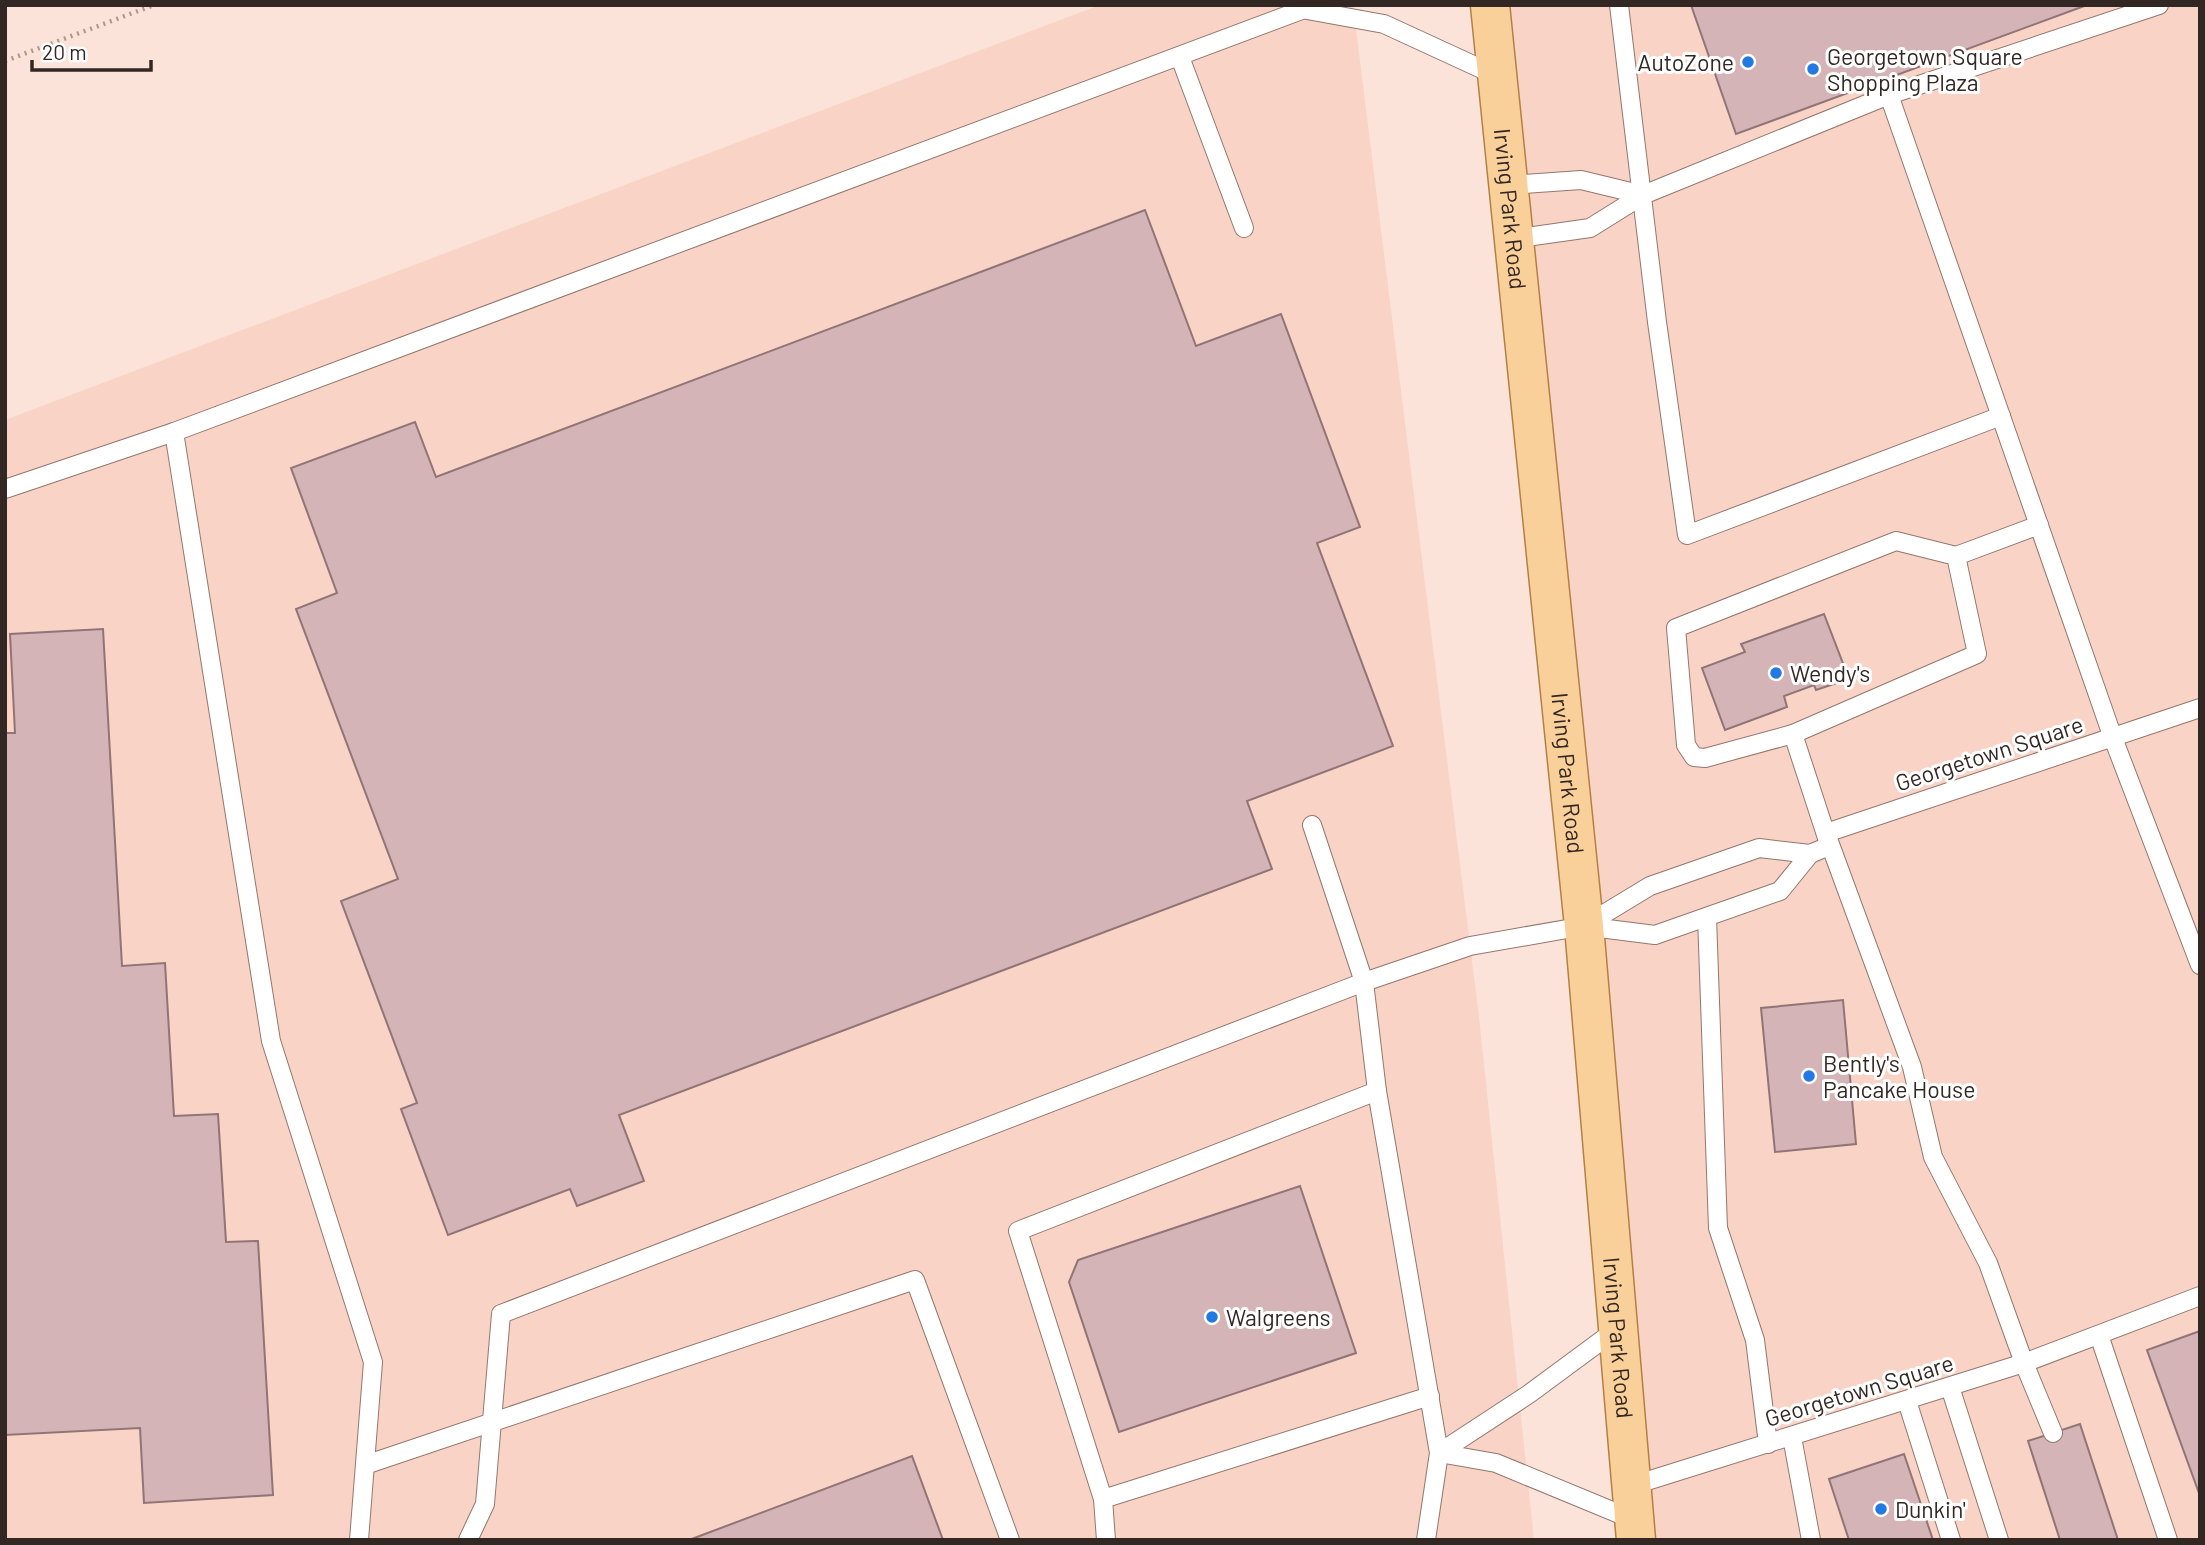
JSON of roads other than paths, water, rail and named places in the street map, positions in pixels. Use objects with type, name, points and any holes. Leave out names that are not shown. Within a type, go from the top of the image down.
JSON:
[{"type":"main road","name":"Irving Park Road","points":[[1490,5],[1584,926],[1634,1515]]},
{"type":"lane","points":[[1619,5],[1687,535],[2001,416]]},
{"type":"lane","points":[[1513,239],[1590,228],[1643,195],[1889,95],[2159,5]]},
{"type":"lane","points":[[5,489],[174,432],[1311,8],[1384,24],[1498,77]]},
{"type":"lane","points":[[1180,57],[1244,228]]},
{"type":"lane","points":[[1889,95],[2113,738],[2200,965]]},
{"type":"lane","points":[[1508,184],[1581,180],[1643,195]]},
{"type":"lane","points":[[174,432],[271,1041],[373,1362],[359,1540]]},
{"type":"lane","points":[[1956,556],[1977,654],[1793,734],[1705,758],[1694,757],[1686,745],[1676,628],[1896,541],[1956,556],[2039,525]]},
{"type":"lane","name":"Georgetown Square","points":[[1584,926],[1655,935],[1707,917],[1780,891],[1810,854],[1828,839],[2200,708]]},
{"type":"lane","points":[[1793,734],[1828,839],[1912,1067],[1933,1157],[1988,1263],[2053,1433]]},
{"type":"lane","points":[[1311,825],[1364,982],[1377,1091],[1439,1453],[1423,1539]]},
{"type":"lane","name":"Georgetown Square","points":[[1584,926],[1650,886],[1759,848],[1810,854]]},
{"type":"lane","points":[[1707,917],[1718,1228],[1755,1340],[1768,1444]]},
{"type":"lane","points":[[468,1540],[485,1504],[500,1314],[1364,982],[1470,946],[1584,926]]},
{"type":"lane","points":[[1107,1540],[1103,1499],[1018,1231],[1377,1091]]},
{"type":"lane","points":[[365,1465],[915,1280],[1010,1540]]},
{"type":"lane","name":"Georgetown Square","points":[[1634,1515],[1768,1444],[2024,1363],[2200,1296]]},
{"type":"lane","points":[[1439,1453],[1529,1394],[1618,1328]]},
{"type":"lane","points":[[2099,1335],[2168,1540]]},
{"type":"lane","points":[[1950,1387],[1999,1540]]},
{"type":"lane","points":[[1103,1499],[1430,1396]]},
{"type":"lane","points":[[1907,1401],[1951,1540]]},
{"type":"lane","points":[[1792,1437],[1811,1540]]},
{"type":"lane","points":[[1439,1453],[1496,1463],[1634,1515]]},
{"type":"place","name":"AutoZone","points":[[1748,62]]},
{"type":"place","name":"Georgetown Square Shopping Plaza","points":[[1813,69]]},
{"type":"place","name":"Wendy's","points":[[1776,673]]},
{"type":"place","name":"Bently's Pancake House","points":[[1809,1076]]},
{"type":"place","name":"Walgreens","points":[[1212,1317]]},
{"type":"place","name":"Dunkin'","points":[[1881,1509]]}]
